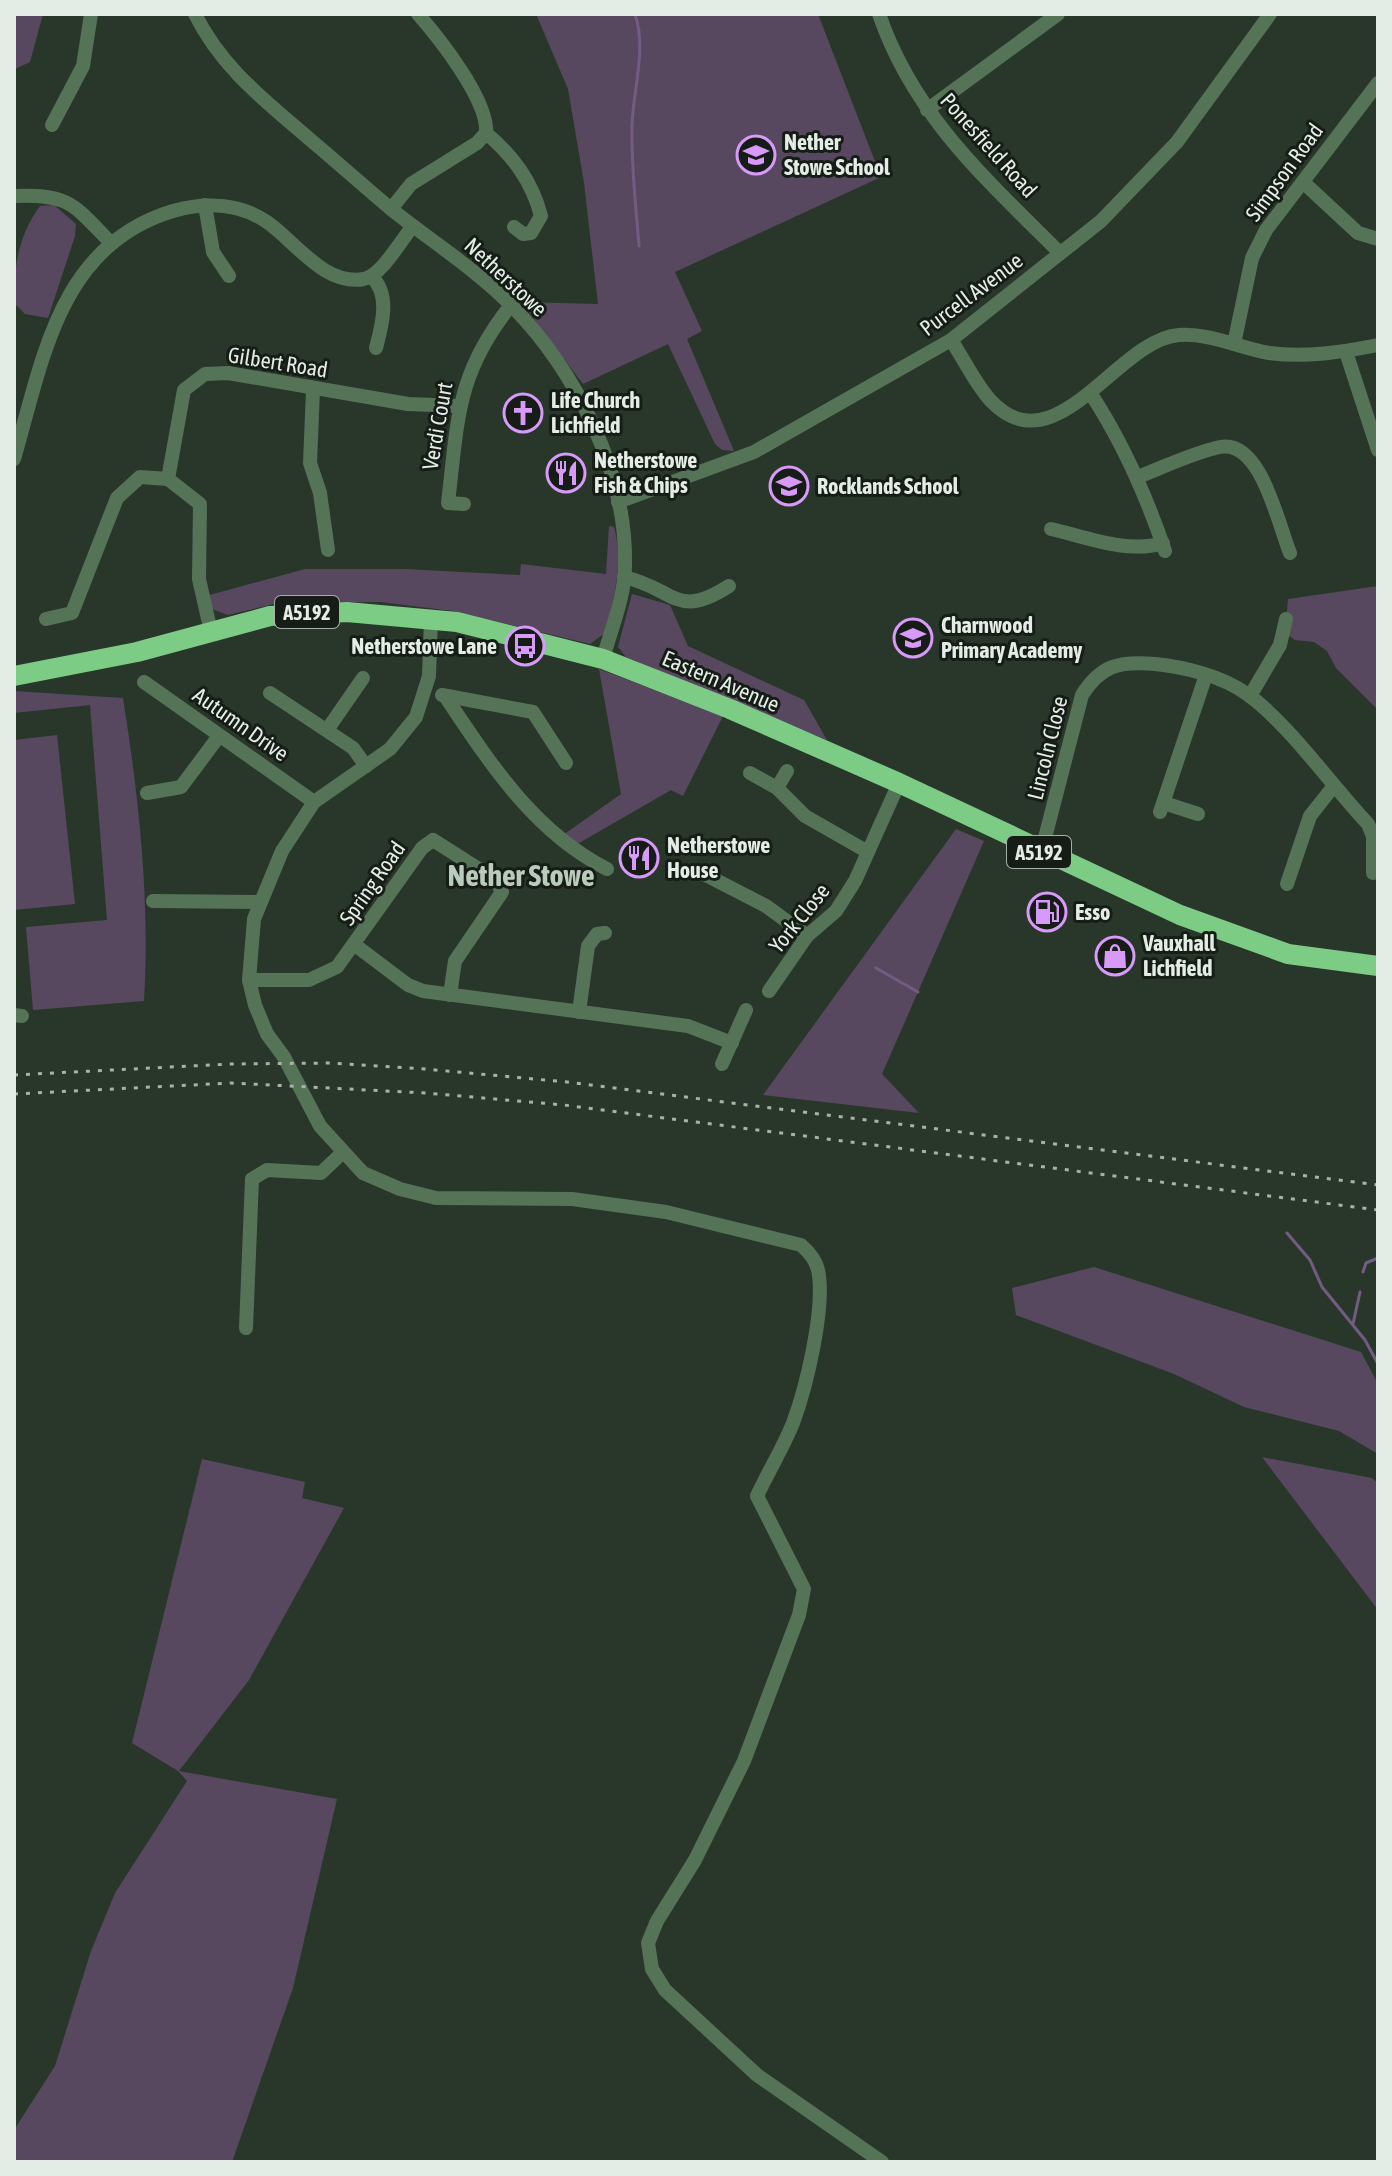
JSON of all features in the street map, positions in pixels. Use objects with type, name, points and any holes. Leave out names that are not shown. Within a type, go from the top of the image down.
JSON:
[{"type":"highway","name":"Eastern Avenue","points":[[14,676],[137,652],[270,616],[321,611],[431,618],[495,630],[603,659],[730,709],[899,783],[1041,853],[1180,915],[1288,954],[1378,966]]},
{"type":"street","points":[[52,125],[83,66],[91,14]]},
{"type":"street","name":"Netherstowe","points":[[195,14],[206,37],[237,78],[391,209],[511,305],[555,360],[601,445],[618,502],[625,547],[624,577],[603,659]]},
{"type":"street","points":[[418,14],[456,64],[484,118],[486,133],[514,157],[538,203],[541,216],[531,233],[523,234],[514,227]]},
{"type":"street","name":"Ponesfield Road","points":[[879,14],[888,39],[927,110],[969,162],[1060,253]]},
{"type":"street","points":[[927,110],[1058,14]]},
{"type":"street","name":"Purcell Avenue","points":[[618,502],[754,452],[951,340],[1101,221],[1177,142],[1270,14]]},
{"type":"street","name":"Simpson Road","points":[[1234,344],[1252,258],[1266,230],[1378,83]]},
{"type":"street","points":[[49,96],[65,104]]},
{"type":"street","points":[[391,209],[411,184],[477,143],[486,133]]},
{"type":"street","points":[[1303,182],[1358,233],[1378,239]]},
{"type":"street","points":[[14,196],[49,195],[64,199],[110,242]]},
{"type":"street","points":[[205,205],[213,252],[229,276]]},
{"type":"street","points":[[14,459],[57,321],[84,269],[110,242],[157,216],[205,205],[242,210],[264,220],[325,270],[343,279],[371,276],[413,226]]},
{"type":"street","points":[[371,276],[381,292],[383,308],[377,348]]},
{"type":"street","name":"Verdi Court","points":[[464,504],[448,503],[459,406],[473,359],[511,305]]},
{"type":"street","points":[[951,340],[989,399],[1017,418],[1036,421],[1066,409],[1091,394],[1129,358],[1156,341],[1179,335],[1269,353],[1346,352],[1378,345]]},
{"type":"street","points":[[1346,352],[1378,450]]},
{"type":"street","name":"Gilbert Road","points":[[168,479],[184,390],[205,374],[228,373],[408,404],[459,406]]},
{"type":"street","points":[[313,390],[310,463],[320,493],[328,550]]},
{"type":"street","points":[[1051,529],[1116,545],[1164,547],[1138,477],[1115,430],[1091,394]]},
{"type":"street","points":[[1138,477],[1222,446],[1240,450],[1258,469],[1290,546]]},
{"type":"street","points":[[46,619],[72,613],[117,498],[140,477],[168,479],[200,504],[199,579],[211,632]]},
{"type":"street","points":[[624,577],[656,586],[680,603],[718,600],[729,586]]},
{"type":"street","points":[[431,618],[426,692],[409,729],[366,766],[314,802],[282,851],[258,902],[249,980],[267,1034],[284,1057],[320,1126],[363,1173],[400,1189],[436,1198],[572,1199],[666,1212],[801,1245],[811,1255],[818,1269],[819,1290],[804,1384],[793,1423],[757,1496],[804,1589],[799,1615],[744,1761],[695,1860],[657,1921],[648,1943],[652,1969],[665,1990],[757,2075],[882,2162]]},
{"type":"street","points":[[1250,696],[1286,646],[1286,619]]},
{"type":"street","name":"Lincoln Close","points":[[1041,853],[1082,695],[1095,676],[1111,666],[1142,663],[1172,666],[1206,675],[1250,696],[1368,824],[1373,836],[1375,866]]},
{"type":"street","points":[[1198,814],[1162,808],[1206,675]]},
{"type":"street","points":[[327,730],[363,678]]},
{"type":"street","name":"Autumn Drive","points":[[144,682],[314,802]]},
{"type":"street","points":[[426,692],[533,712],[566,763]]},
{"type":"street","points":[[270,693],[353,748],[366,766]]},
{"type":"street","points":[[445,696],[506,788],[579,855],[607,869]]},
{"type":"street","points":[[147,793],[181,787],[219,736]]},
{"type":"street","points":[[777,788],[787,771]]},
{"type":"street","points":[[750,773],[777,788],[805,816],[868,852]]},
{"type":"street","name":"York Close","points":[[769,982],[807,936],[836,911],[868,852],[899,783]]},
{"type":"street","points":[[1286,875],[1310,816],[1333,787]]},
{"type":"street","name":"Spring Road","points":[[249,980],[309,980],[337,967],[422,848],[433,840],[444,844],[496,880],[502,892],[455,961],[450,995]]},
{"type":"street","points":[[704,874],[766,906],[807,936]]},
{"type":"street","points":[[153,901],[258,902]]},
{"type":"street","points":[[579,1012],[588,946],[597,934],[605,933]]},
{"type":"street","points":[[355,945],[408,985],[450,995],[688,1026],[732,1043]]},
{"type":"street","points":[[722,1064],[746,1010]]},
{"type":"street","points":[[246,1328],[252,1179],[267,1170],[321,1173],[342,1153]]},
{"type":"shaded area","points":[[14,14],[43,14],[30,62],[15,69]]},
{"type":"shaded area","points":[[536,14],[818,14],[881,177],[675,272],[702,331],[687,339],[734,451],[722,450],[715,444],[668,344],[583,384],[523,302],[598,304],[584,183],[568,89]]},
{"type":"shaded area","points":[[54,205],[76,224],[75,236],[48,318],[25,314],[14,303],[14,289],[16,264],[27,229],[40,206]]},
{"type":"shaded area","points":[[609,526],[614,527],[617,540],[617,580],[605,633],[590,644],[453,611],[380,602],[278,603],[228,615],[209,608],[206,596],[305,569],[404,569],[520,575],[521,564],[606,574]]},
{"type":"shaded area","points":[[1378,586],[1376,708],[1336,668],[1327,651],[1314,642],[1295,640],[1285,633],[1288,599]]},
{"type":"shaded area","points":[[632,594],[670,605],[688,646],[804,700],[827,740],[626,657],[618,647]]},
{"type":"shaded area","points":[[599,669],[723,716],[683,796],[671,790],[574,846],[563,835],[621,794]]},
{"type":"shaded area","points":[[14,691],[123,698],[142,849],[146,925],[144,1001],[33,1010],[26,927],[107,920],[90,705],[14,713]]},
{"type":"shaded area","points":[[57,735],[75,904],[14,910],[14,740]]},
{"type":"shaded area","points":[[956,829],[984,841],[882,1074],[919,1113],[763,1095]]},
{"type":"shaded area","points":[[1094,1267],[1361,1352],[1378,1384],[1378,1454],[1339,1431],[1244,1407],[1174,1374],[1016,1315],[1012,1288]]},
{"type":"shaded area","points":[[1262,1457],[1372,1478],[1378,1483],[1378,1610]]},
{"type":"shaded area","points":[[202,1459],[305,1482],[302,1498],[344,1508],[249,1680],[179,1771],[337,1799],[293,1988],[232,2162],[14,2162],[14,2130],[55,2066],[91,1951],[115,1893],[187,1781],[178,1771],[132,1743]]},
{"type":"waterway","points":[[635,14],[640,55],[632,141],[639,246]]},
{"type":"waterway","points":[[876,968],[918,992]]},
{"type":"waterway","points":[[1287,1233],[1310,1260],[1322,1287],[1365,1340],[1378,1364]]},
{"type":"waterway","points":[[1363,1272],[1366,1263],[1378,1258]]},
{"type":"waterway","points":[[1353,1324],[1360,1292]]},
{"type":"railway","points":[[14,1075],[230,1064],[331,1063],[425,1069],[567,1082],[1378,1185]]},
{"type":"railway","points":[[14,1094],[231,1083],[426,1093],[564,1105],[1378,1210]]},
{"type":"place","name":"Nether Stowe School","points":[[756,155]]},
{"type":"place","name":"Life Church Lichfield","points":[[523,413]]},
{"type":"place","name":"Netherstowe Fish & Chips","points":[[566,473]]},
{"type":"place","name":"Rocklands School","points":[[789,486]]},
{"type":"place","name":"Charnwood Primary Academy","points":[[913,638]]},
{"type":"place","name":"Netherstowe Lane","points":[[525,646]]},
{"type":"place","name":"Netherstowe House","points":[[639,858]]},
{"type":"place","name":"Esso","points":[[1047,912]]},
{"type":"place","name":"Vauxhall Lichfield","points":[[1115,956]]},
{"type":"district","name":"Nether Stowe","points":[[521,875]]}]
